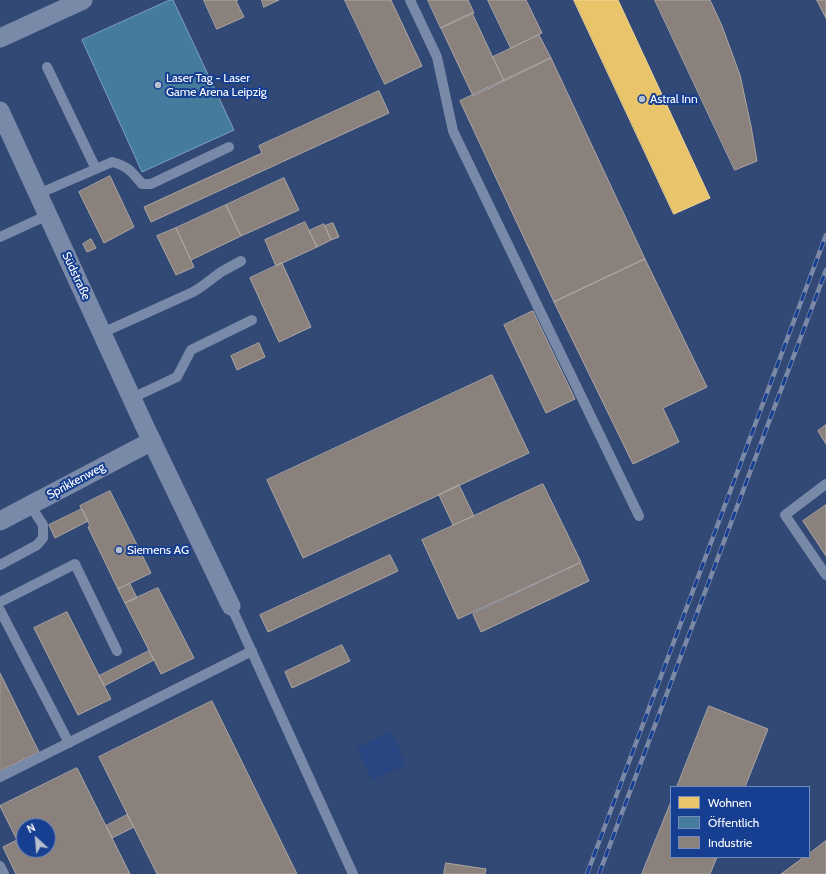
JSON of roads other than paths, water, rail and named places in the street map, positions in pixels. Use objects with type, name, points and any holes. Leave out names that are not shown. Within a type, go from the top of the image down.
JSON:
[{"type":"street","points":[[0,38],[83,0]]},
{"type":"street","name":"Südstraße","points":[[0,111],[132,398],[230,606]]},
{"type":"street","name":"Sprikkenweg","points":[[0,521],[152,441]]},
{"type":"lane","points":[[410,0],[437,57],[453,131],[639,516]]},
{"type":"lane","points":[[47,67],[96,169]]},
{"type":"lane","points":[[38,194],[112,162],[123,165],[133,173],[142,184],[151,184],[229,147]]},
{"type":"lane","points":[[0,237],[48,215]]},
{"type":"lane","points":[[102,333],[193,292],[240,260]]},
{"type":"lane","points":[[132,398],[177,377],[191,350],[252,320]]},
{"type":"lane","points":[[826,484],[784,515],[826,575]]},
{"type":"lane","points":[[0,565],[37,545],[43,538],[43,525],[30,505]]},
{"type":"lane","points":[[0,602],[75,564],[117,651]]},
{"type":"lane","points":[[230,606],[252,651],[352,874]]},
{"type":"lane","points":[[0,610],[69,743]]},
{"type":"lane","points":[[0,777],[252,651]]},
{"type":"lane","points":[[0,866],[4,874]]},
{"type":"water","points":[[391,732],[406,765],[372,780],[357,748]]},
{"type":"railway","points":[[587,874],[826,235]]},
{"type":"railway","points":[[599,874],[826,270]]},
{"type":"place","name":"Laser Tag - Laser Game Arena Leipzig","points":[[158,85]]},
{"type":"place","name":"Astral Inn","points":[[642,99]]},
{"type":"place","name":"Siemens AG","points":[[119,550]]}]
